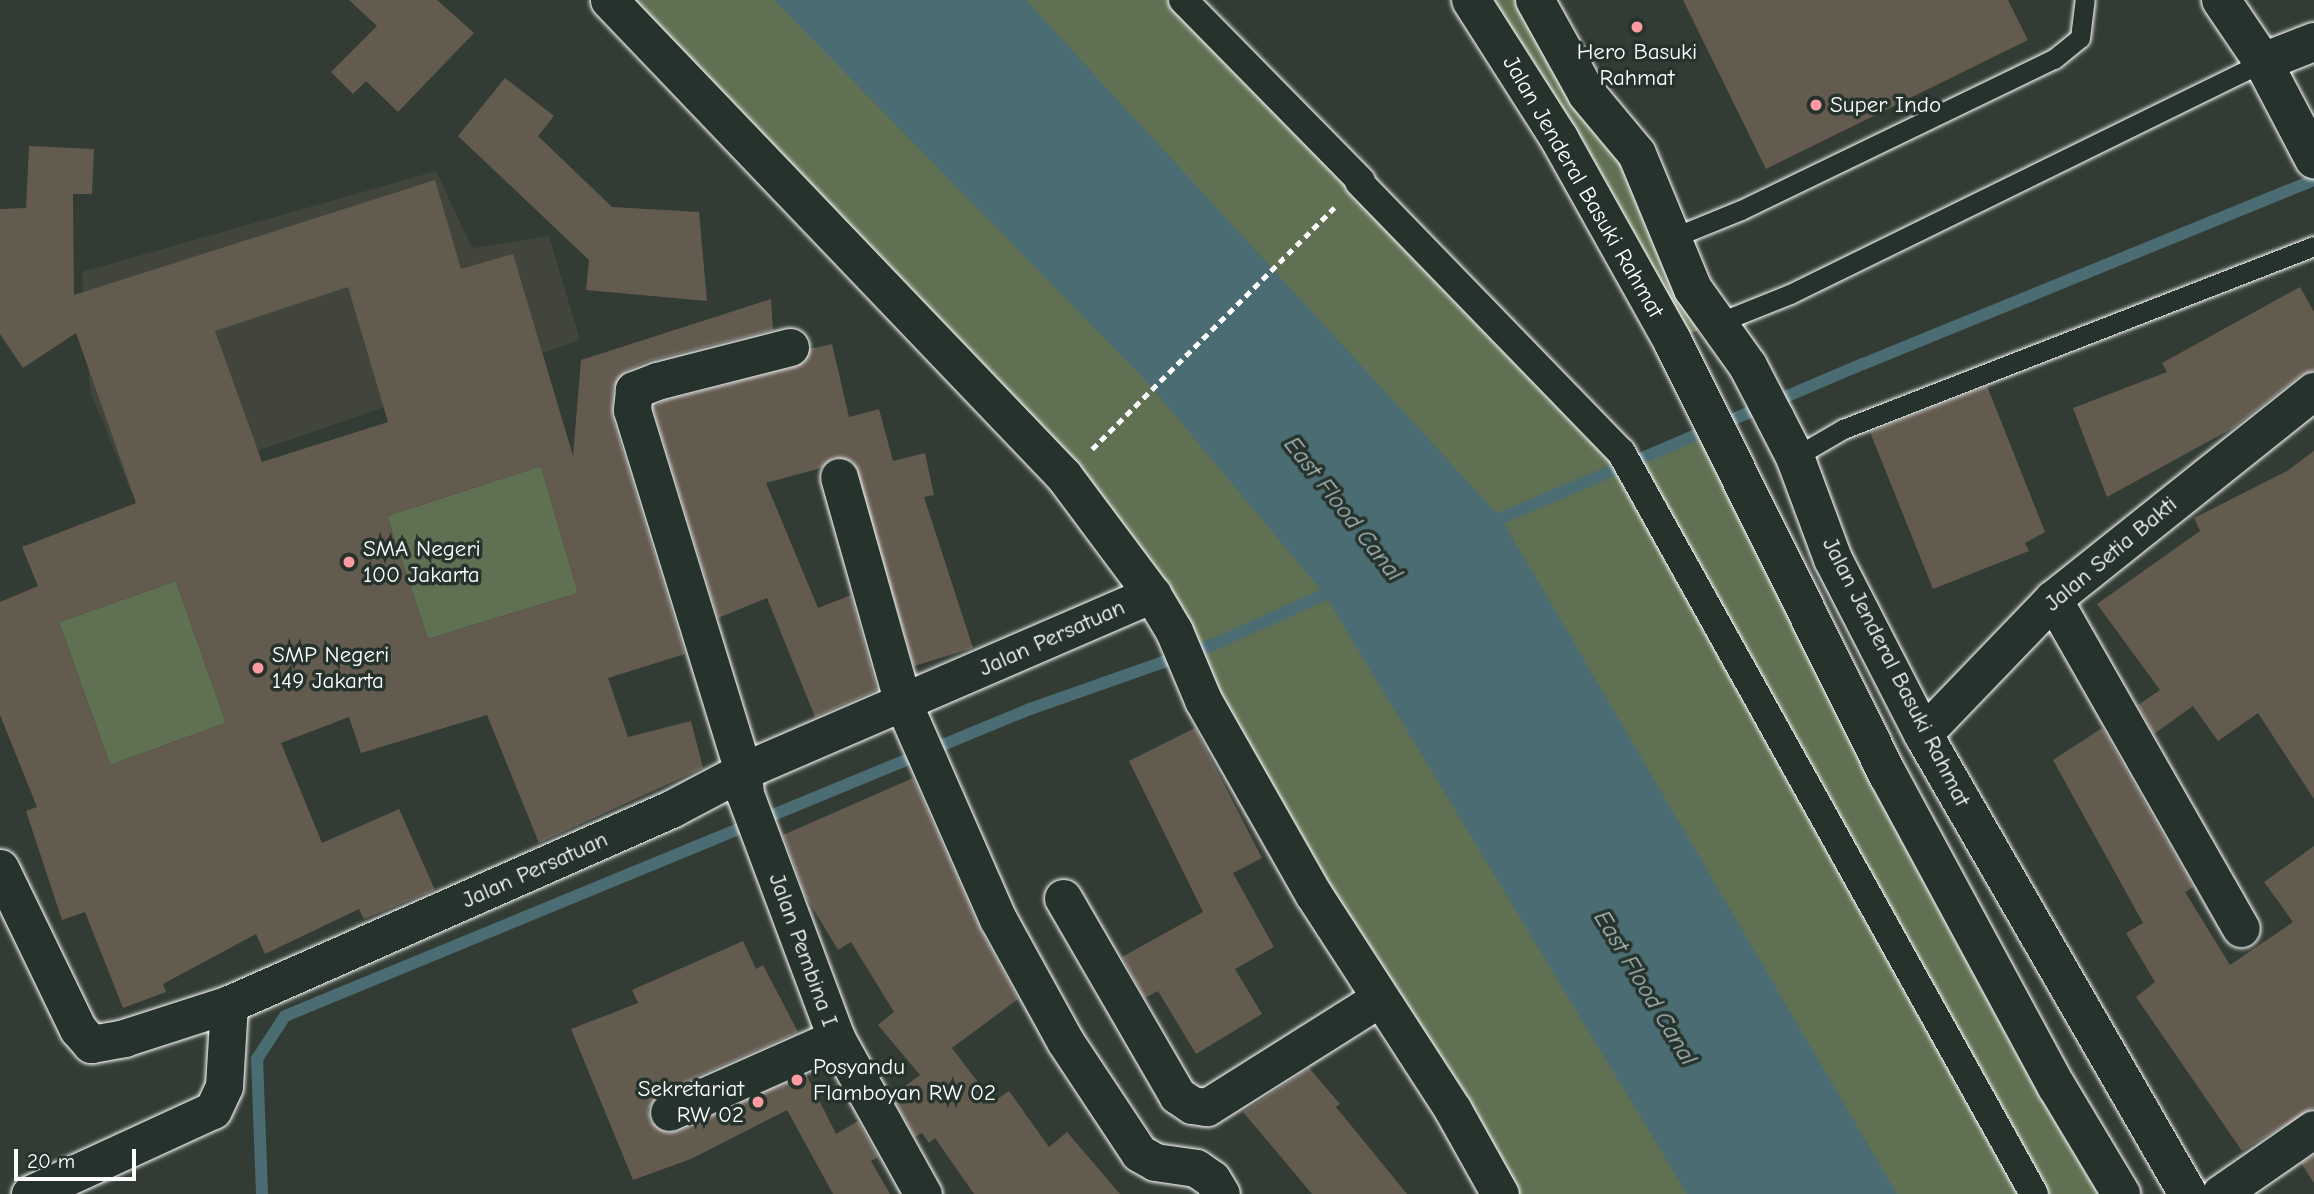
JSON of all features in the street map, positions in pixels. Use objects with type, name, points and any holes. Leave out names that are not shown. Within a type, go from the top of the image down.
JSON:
[{"type":"main road","name":"Jalan Jenderal Basuki Rahmat","points":[[1471,0],[1559,138],[1696,386],[1888,775],[2057,1087],[2121,1194]]},
{"type":"main road","name":"Jalan Jenderal Basuki Rahmat","points":[[1535,0],[1587,94],[1637,154],[1693,289],[1715,324],[1748,366],[1775,418],[1795,457],[1833,559],[1923,734],[2188,1194]]},
{"type":"main road","points":[[2221,0],[2263,62],[2302,102],[2311,153]]},
{"type":"main road","points":[[2263,62],[2314,42]]},
{"type":"street","points":[[609,0],[1064,477],[1152,594],[1174,631],[1199,690],[1314,895],[1453,1110],[1500,1194]]},
{"type":"street","points":[[1184,0],[1621,452],[2034,1194]]},
{"type":"street","name":"Jalan Pembina I","points":[[790,346],[657,380],[634,390],[630,399],[748,797],[836,1038],[923,1194]]},
{"type":"street","name":"Jalan Setia Bakti","points":[[1923,734],[2053,599],[2314,391]]},
{"type":"street","points":[[839,477],[916,728],[999,919],[1110,1114],[1146,1159],[1196,1168],[1212,1179],[1221,1194]]},
{"type":"street","name":"Jalan Persatuan","points":[[0,868],[78,1029],[91,1044],[229,1004],[673,808],[748,797],[916,728],[1152,594]]},
{"type":"street","points":[[2053,599],[2241,928]]},
{"type":"street","points":[[1063,898],[1177,1096],[1192,1105],[1208,1107],[1380,998]]},
{"type":"street","points":[[30,1194],[213,1110],[224,1086],[229,1004]]},
{"type":"street","points":[[669,1112],[836,1038]]},
{"type":"street","points":[[2220,1194],[2314,1129]]},
{"type":"lane","points":[[1672,238],[1741,210],[2054,59],[2080,38],[2085,0]]},
{"type":"lane","points":[[1715,324],[1790,294],[2263,62]]},
{"type":"lane","points":[[1795,457],[1843,429],[2314,246]]},
{"type":"path","points":[[1089,452],[1360,181]]},
{"type":"shaded area","points":[[436,171],[472,248],[549,236],[580,340],[132,494],[90,391],[82,272]]},
{"type":"green space","points":[[610,0],[1183,0],[1621,452],[2034,1194],[1500,1194],[1152,594]]},
{"type":"green space","points":[[1471,0],[1535,0],[1715,324],[1672,340]]},
{"type":"green space","points":[[1716,426],[2121,1194],[2036,1194],[1632,462]]},
{"type":"green space","points":[[541,466],[578,593],[428,639],[387,516]]},
{"type":"green space","points":[[176,581],[226,723],[110,765],[59,622]]},
{"type":"water","name":"East Flood Canal","points":[[774,0],[1026,0],[1501,518],[1897,1194],[1687,1194],[1325,595],[1148,383]]},
{"type":"building","points":[[349,0],[437,0],[474,33],[398,112],[366,81],[353,94],[331,72],[377,26]]},
{"type":"building","name":"Super Indo","points":[[1683,0],[2008,0],[2028,40],[1766,169]]},
{"type":"building","points":[[505,78],[554,116],[538,136],[612,207],[699,212],[707,301],[586,290],[589,260],[458,136]]},
{"type":"building","points":[[29,146],[94,149],[92,194],[73,194],[74,295],[435,180],[461,269],[513,254],[573,456],[581,360],[771,299],[773,330],[649,361],[626,371],[613,388],[612,416],[685,654],[608,678],[628,737],[691,721],[703,768],[539,843],[487,715],[361,753],[349,717],[281,743],[322,843],[399,809],[435,890],[364,919],[359,909],[265,954],[256,934],[163,984],[166,992],[123,1008],[85,912],[62,920],[26,811],[37,807],[0,715],[0,602],[38,586],[22,547],[136,503],[76,333],[23,368],[0,334],[0,209],[26,208]],"holes":[[[348,287],[388,422],[262,462],[215,331]],[[541,466],[578,593],[428,639],[387,516]],[[176,581],[226,723],[110,765],[59,622]]]},
{"type":"building","points":[[2300,287],[2314,312],[2314,370],[2301,375],[2233,428],[2107,497],[2073,408],[2167,372],[2162,363]]},
{"type":"building","points":[[832,344],[849,417],[879,409],[893,461],[925,453],[934,495],[924,497],[973,648],[914,666],[853,462],[834,457],[821,468],[766,483],[818,608],[851,595],[877,690],[815,717],[767,598],[718,618],[653,408],[663,401],[795,367],[805,361],[810,349]]},
{"type":"building","points":[[1987,386],[2045,532],[2025,543],[2029,551],[1933,589],[1870,432]]},
{"type":"building","points":[[2314,451],[2314,799],[2258,713],[2218,741],[2193,706],[2154,734],[2138,705],[2160,690],[2097,604],[2200,531],[2194,518],[2287,471]]},
{"type":"building","points":[[1195,728],[1262,858],[1233,873],[1274,947],[1235,969],[1262,1014],[1196,1054],[1158,991],[1145,998],[1122,957],[1203,912],[1129,761]]},
{"type":"building","points":[[2102,728],[2193,887],[2185,892],[2230,965],[2293,922],[2264,882],[2314,846],[2314,1108],[2242,1151],[2136,997],[2155,982],[2126,933],[2143,923],[2053,760]]},
{"type":"building","points":[[913,778],[979,927],[1018,999],[952,1048],[993,1102],[1009,1091],[1049,1147],[1067,1132],[1120,1194],[974,1194],[935,1138],[929,1143],[922,1133],[915,1137],[895,1102],[893,1095],[920,1075],[878,1025],[894,1012],[851,942],[838,950],[806,897],[783,835]]},
{"type":"building","points":[[743,941],[756,969],[763,965],[798,1032],[660,1093],[648,1109],[650,1121],[666,1133],[678,1131],[806,1074],[836,1134],[858,1121],[878,1157],[871,1161],[890,1194],[833,1194],[787,1110],[691,1159],[633,1180],[571,1029],[638,1003],[632,990]]},
{"type":"building","points":[[1309,1068],[1340,1104],[1336,1107],[1407,1194],[1312,1194],[1243,1112]]},
{"type":"building","points":[[2314,1155],[2314,1183],[2301,1163]]},
{"type":"waterway","points":[[1485,525],[1863,364],[2314,180]]},
{"type":"waterway","points":[[262,1194],[257,1059],[285,1016],[1030,709],[1217,643],[1337,589]]},
{"type":"place","name":"Hero Basuki Rahmat","points":[[1637,27]]},
{"type":"place","name":"Super Indo","points":[[1816,105]]},
{"type":"place","name":"SMA Negeri 100 Jakarta","points":[[349,562]]},
{"type":"place","name":"SMP Negeri 149 Jakarta","points":[[258,668]]},
{"type":"place","name":"Posyandu Flamboyan RW 02","points":[[797,1080]]},
{"type":"place","name":"Sekretariat RW 02","points":[[758,1102]]}]
